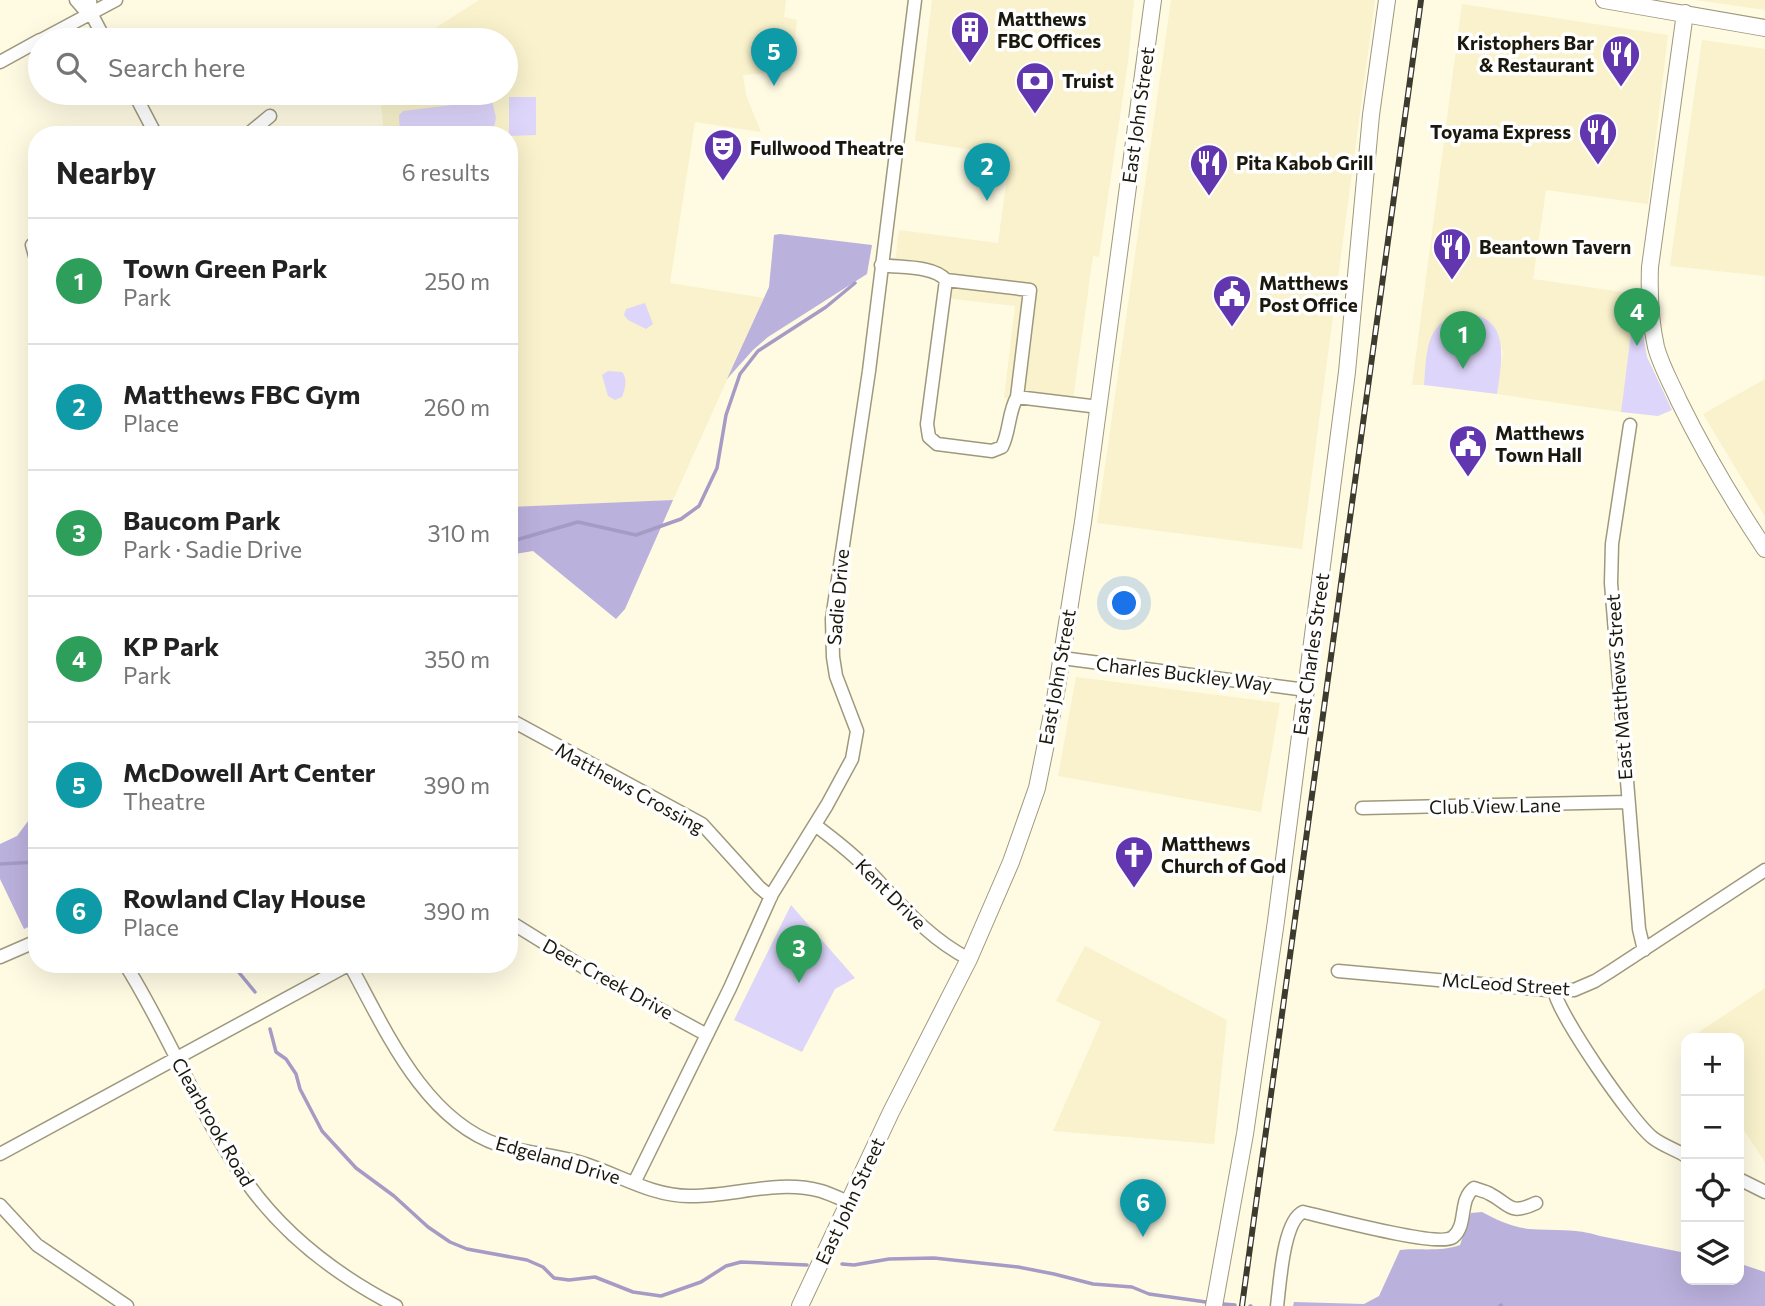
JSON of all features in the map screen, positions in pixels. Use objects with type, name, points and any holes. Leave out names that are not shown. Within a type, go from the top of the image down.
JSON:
[{"type":"main road","name":"East John Street","points":[[800,1306],[891,1112],[969,958],[1011,862],[1037,788],[1075,573],[1153,0]]},
{"type":"main road","name":"East Charles Street","points":[[1214,1306],[1245,1135],[1306,690],[1347,372],[1371,115],[1387,0]]},
{"type":"main road","points":[[1604,0],[1686,7],[1765,28]]},
{"type":"main road","points":[[1686,7],[1650,267],[1650,309],[1661,363],[1692,426],[1741,513],[1765,549]]},
{"type":"street","points":[[76,0],[83,8],[116,0]]},
{"type":"street","name":"Sadie Drive","points":[[634,1183],[771,897],[816,825],[852,759],[857,738],[856,727],[836,676],[832,619],[869,371],[915,0]]},
{"type":"street","points":[[90,7],[100,28]]},
{"type":"street","points":[[58,28],[90,7]]},
{"type":"street","points":[[0,62],[28,47]]},
{"type":"street","points":[[140,105],[151,126]]},
{"type":"street","points":[[258,126],[270,116]]},
{"type":"street","points":[[881,265],[933,272],[942,275],[946,280],[1030,290],[1017,397],[1012,406],[1007,436],[1002,447],[992,451],[937,444],[929,437],[927,424],[946,280]]},
{"type":"street","points":[[1017,397],[1099,407]]},
{"type":"street","name":"East Matthews Street","points":[[1630,425],[1611,567],[1628,802],[1639,929],[1644,950]]},
{"type":"street","name":"Charles Buckley Way","points":[[1062,658],[1306,690]]},
{"type":"street","name":"Matthews Crossing","points":[[518,724],[702,824],[771,897]]},
{"type":"street","name":"Club View Lane","points":[[1362,808],[1628,802]]},
{"type":"street","name":"Kent Drive","points":[[816,825],[860,862],[939,942],[969,958]]},
{"type":"street","name":"McLeod Street","points":[[1338,971],[1574,990],[1644,950],[1765,870]]},
{"type":"street","name":"Deer Creek Drive","points":[[518,927],[570,960],[707,1035]]},
{"type":"street","points":[[0,957],[28,945]]},
{"type":"street","name":"Clearbrook Road","points":[[130,973],[231,1159],[264,1204],[288,1231],[330,1268],[396,1306]]},
{"type":"street","points":[[0,1154],[334,973]]},
{"type":"street","name":"Edgeland Drive","points":[[355,973],[404,1062],[435,1100],[470,1131],[498,1144],[581,1163],[656,1192],[690,1196],[775,1186],[799,1187],[829,1194],[850,1203]]},
{"type":"street","points":[[1554,990],[1562,1012],[1626,1110],[1653,1138],[1681,1153]]},
{"type":"street","points":[[1744,1182],[1765,1192]]},
{"type":"street","points":[[1277,1306],[1287,1239],[1293,1220],[1299,1213],[1396,1234],[1443,1240],[1452,1238],[1459,1230],[1466,1195],[1474,1188],[1492,1194],[1504,1205],[1511,1207],[1522,1208],[1536,1203]]},
{"type":"street","points":[[0,1205],[37,1245],[127,1306]]},
{"type":"shaded area","points":[[479,0],[786,0],[784,17],[797,20],[792,71],[743,75],[746,95],[761,132],[695,122],[670,283],[764,298],[673,500],[518,507],[518,126],[383,126],[381,105],[518,105],[518,28],[436,28]]},
{"type":"shaded area","points":[[932,0],[1134,0],[1128,62],[1099,257],[1093,256],[1072,407],[1004,398],[1015,306],[945,298],[947,277],[894,270],[899,230],[998,243],[1010,156],[915,141]]},
{"type":"shaded area","points":[[1171,0],[1375,0],[1302,549],[1097,523]]},
{"type":"shaded area","points":[[1695,0],[1765,0],[1765,10],[1703,1]]},
{"type":"shaded area","points":[[1462,4],[1668,35],[1648,204],[1546,190],[1533,279],[1636,294],[1621,412],[1497,394],[1503,352],[1491,323],[1470,313],[1453,315],[1442,322],[1428,347],[1424,385],[1412,385]]},
{"type":"shaded area","points":[[1702,40],[1765,49],[1765,276],[1670,266]]},
{"type":"shaded area","points":[[518,97],[536,97],[536,135],[518,136],[518,126],[509,126],[509,105],[518,105]]},
{"type":"shaded area","points":[[452,105],[493,105],[496,118],[494,126],[400,126],[399,115],[403,111]]},
{"type":"shaded area","points":[[774,235],[872,245],[867,274],[768,337],[727,379],[769,287]]},
{"type":"shaded area","points":[[1636,294],[1647,357],[1672,410],[1658,416],[1621,412]]},
{"type":"shaded area","points":[[645,303],[653,324],[646,329],[624,315],[626,309]]},
{"type":"shaded area","points":[[1461,313],[1477,315],[1489,321],[1496,330],[1501,354],[1497,394],[1424,385],[1427,351],[1434,332],[1440,324]]},
{"type":"shaded area","points":[[608,371],[622,372],[625,378],[622,397],[615,400],[608,396],[602,375]]},
{"type":"shaded area","points":[[1765,379],[1765,517],[1703,414]]},
{"type":"shaded area","points":[[673,500],[625,609],[616,619],[533,551],[518,554],[518,507]]},
{"type":"shaded area","points":[[1076,677],[1280,703],[1261,812],[1058,776]]},
{"type":"shaded area","points":[[28,821],[28,927],[24,929],[0,879],[0,844],[17,836]]},
{"type":"shaded area","points":[[791,905],[855,978],[835,989],[802,1052],[734,1020]]},
{"type":"shaded area","points":[[1085,946],[1227,1020],[1214,1144],[1053,1131],[1101,1022],[1056,1001]]},
{"type":"shaded area","points":[[1765,988],[1765,1162],[1744,1130],[1744,1033],[1698,1033]]},
{"type":"shaded area","points":[[1482,1212],[1523,1228],[1582,1232],[1681,1252],[1681,1285],[1744,1285],[1744,1265],[1765,1272],[1765,1306],[1293,1306],[1294,1302],[1364,1304],[1379,1296],[1400,1250],[1438,1249],[1460,1245],[1471,1213]]},
{"type":"waterway","points":[[518,539],[578,522],[636,535],[681,519],[699,506],[717,468],[726,415],[740,374],[758,351],[826,307],[855,283]]},
{"type":"waterway","points":[[0,864],[28,862]]},
{"type":"waterway","points":[[239,973],[255,992]]},
{"type":"waterway","points":[[270,1029],[276,1052],[286,1059],[296,1074],[300,1089],[322,1131],[356,1168],[450,1242],[467,1249],[527,1260],[543,1267],[554,1278],[569,1280],[595,1277],[633,1292],[661,1296],[701,1282],[726,1266],[741,1262],[807,1265]]},
{"type":"waterway","points":[[842,1264],[934,1258],[1018,1267],[1093,1284],[1132,1287],[1149,1294],[1206,1302]]},
{"type":"waterway","points":[[1223,1304],[1235,1305]]},
{"type":"railway","points":[[1242,1306],[1421,0]]},
{"type":"place","name":"Matthews FBC Offices","points":[[970,64]]},
{"type":"place","name":"McDowell Art Center","points":[[774,86]]},
{"type":"place","name":"Kristophers Bar & Restaurant","points":[[1621,88]]},
{"type":"place","name":"Truist","points":[[1035,115]]},
{"type":"place","name":"Toyama Express","points":[[1598,166]]},
{"type":"place","name":"Fullwood Theatre","points":[[723,182]]},
{"type":"place","name":"Pita Kabob Grill","points":[[1209,197]]},
{"type":"place","name":"Matthews FBC Gym","points":[[987,201]]},
{"type":"place","name":"Beantown Tavern","points":[[1452,281]]},
{"type":"place","name":"Matthews Post Office","points":[[1232,328]]},
{"type":"place","name":"KP Park","points":[[1637,346]]},
{"type":"place","name":"Town Green Park","points":[[1463,369]]},
{"type":"place","name":"Matthews Town Hall","points":[[1468,478]]},
{"type":"place","name":"Matthews Church of God","points":[[1134,889]]},
{"type":"place","name":"Baucom Park","points":[[799,983]]},
{"type":"place","name":"Rowland Clay House","points":[[1143,1237]]}]
